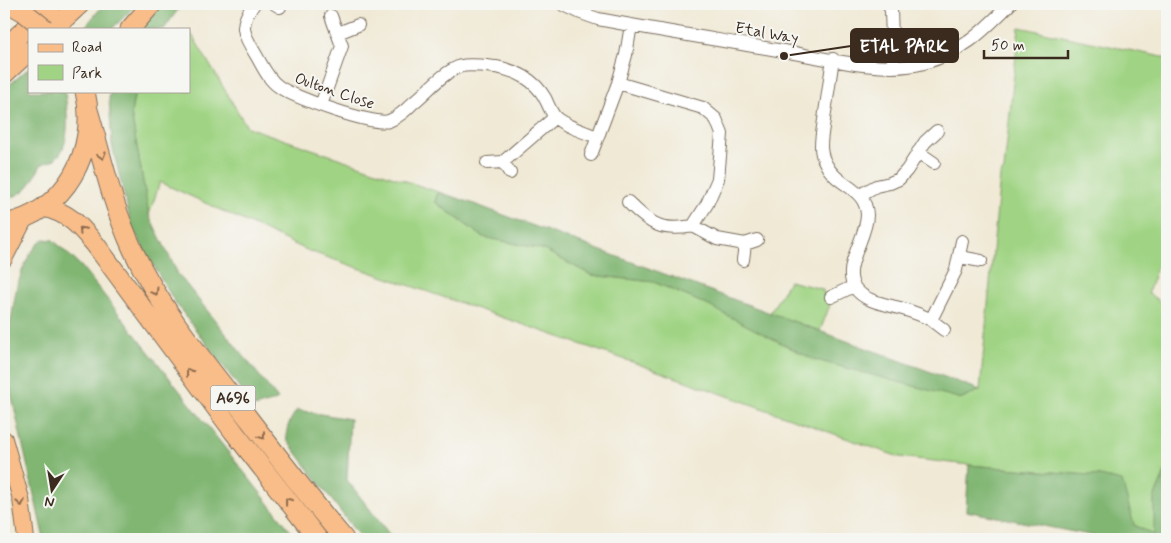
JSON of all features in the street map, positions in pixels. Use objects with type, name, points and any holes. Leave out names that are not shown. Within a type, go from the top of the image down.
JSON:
[{"type":"highway","points":[[10,4],[24,12],[44,28]]},
{"type":"highway","points":[[4,48],[52,4]]},
{"type":"highway","points":[[54,28],[80,4]]},
{"type":"highway","points":[[131,28],[152,4]]},
{"type":"highway","points":[[4,74],[28,52]]},
{"type":"highway","points":[[4,224],[25,218],[44,208],[61,192],[74,175],[86,143],[88,99]]},
{"type":"highway","name":"A696","points":[[88,99],[115,205],[132,249],[150,284],[167,311],[210,369],[307,495],[344,539]]},
{"type":"highway","name":"A696","points":[[44,208],[56,210],[67,215],[95,244],[234,432],[318,539]]},
{"type":"main road","points":[[4,259],[25,218]]},
{"type":"main road","points":[[4,439],[21,499],[26,539]]},
{"type":"street","name":"Oulton Close","points":[[254,4],[246,15],[243,25],[245,35],[268,75],[286,91],[321,105],[372,121],[387,122],[400,115],[447,74],[463,66],[494,67],[516,72],[531,80],[542,94],[555,117]]},
{"type":"street","name":"Etal Way","points":[[564,4],[598,19],[833,60],[893,67],[923,64],[968,44],[1010,4]]},
{"type":"street","points":[[888,4],[891,10],[893,67]]},
{"type":"street","points":[[321,105],[342,46],[332,16]]},
{"type":"street","points":[[338,33],[358,25]]},
{"type":"street","points":[[590,154],[618,83],[626,55],[631,25]]},
{"type":"street","points":[[833,60],[821,147],[826,166],[845,185],[860,195],[865,203],[867,216],[865,231],[854,256],[851,276],[854,286],[866,298],[902,308],[932,320],[944,330]]},
{"type":"street","points":[[618,83],[703,108],[716,119],[722,134],[718,179],[707,204],[693,226]]},
{"type":"street","points":[[487,163],[507,168],[555,117],[565,124],[598,137]]},
{"type":"street","points":[[860,195],[876,186],[899,179],[908,170],[925,142],[937,131]]},
{"type":"street","points":[[918,152],[934,163]]},
{"type":"street","points":[[628,202],[645,220],[665,228],[679,229],[693,226],[717,239],[751,242],[743,260]]},
{"type":"street","points":[[932,320],[952,280],[960,257],[962,241]]},
{"type":"street","points":[[960,257],[981,261]]},
{"type":"street","points":[[831,297],[854,286]]},
{"type":"green space","points":[[104,4],[137,4],[113,28],[85,27]]},
{"type":"green space","points":[[162,4],[182,4],[165,28],[142,28]]},
{"type":"green space","points":[[1019,27],[1167,58],[1167,239],[1148,293],[1167,307],[1167,468],[1154,498],[1155,535],[1134,525],[1100,476],[899,457],[638,364],[309,251],[160,182],[149,215],[131,113],[135,92],[190,92],[190,32],[247,127],[438,192],[435,202],[483,237],[542,249],[591,275],[654,282],[705,304],[962,399],[980,390],[1000,176],[1004,170]]},
{"type":"green space","points":[[28,69],[28,92],[65,92],[67,127],[64,146],[55,159],[41,165],[27,188],[18,195],[4,200],[4,89]]},
{"type":"green space","points":[[111,92],[135,92],[131,113],[149,215],[178,274],[278,399],[254,407],[174,301],[132,228],[112,145],[109,98]]},
{"type":"green space","points":[[438,192],[980,390],[962,399],[812,359],[705,304],[654,282],[591,275],[542,249],[483,237],[435,202]]},
{"type":"green space","points":[[44,239],[53,240],[81,266],[297,539],[44,539],[6,371],[9,332],[16,291],[30,254]]},
{"type":"green space","points":[[789,281],[822,289],[830,305],[820,331],[770,313]]},
{"type":"green space","points":[[297,410],[350,419],[347,480],[393,539],[361,539],[287,440],[289,424]]},
{"type":"green space","points":[[969,465],[1100,476],[1122,481],[1134,525],[1154,535],[1154,498],[1167,468],[1167,539],[1110,539],[966,511]]},
{"type":"place","name":"ETAL PARK","points":[[784,56]]}]
